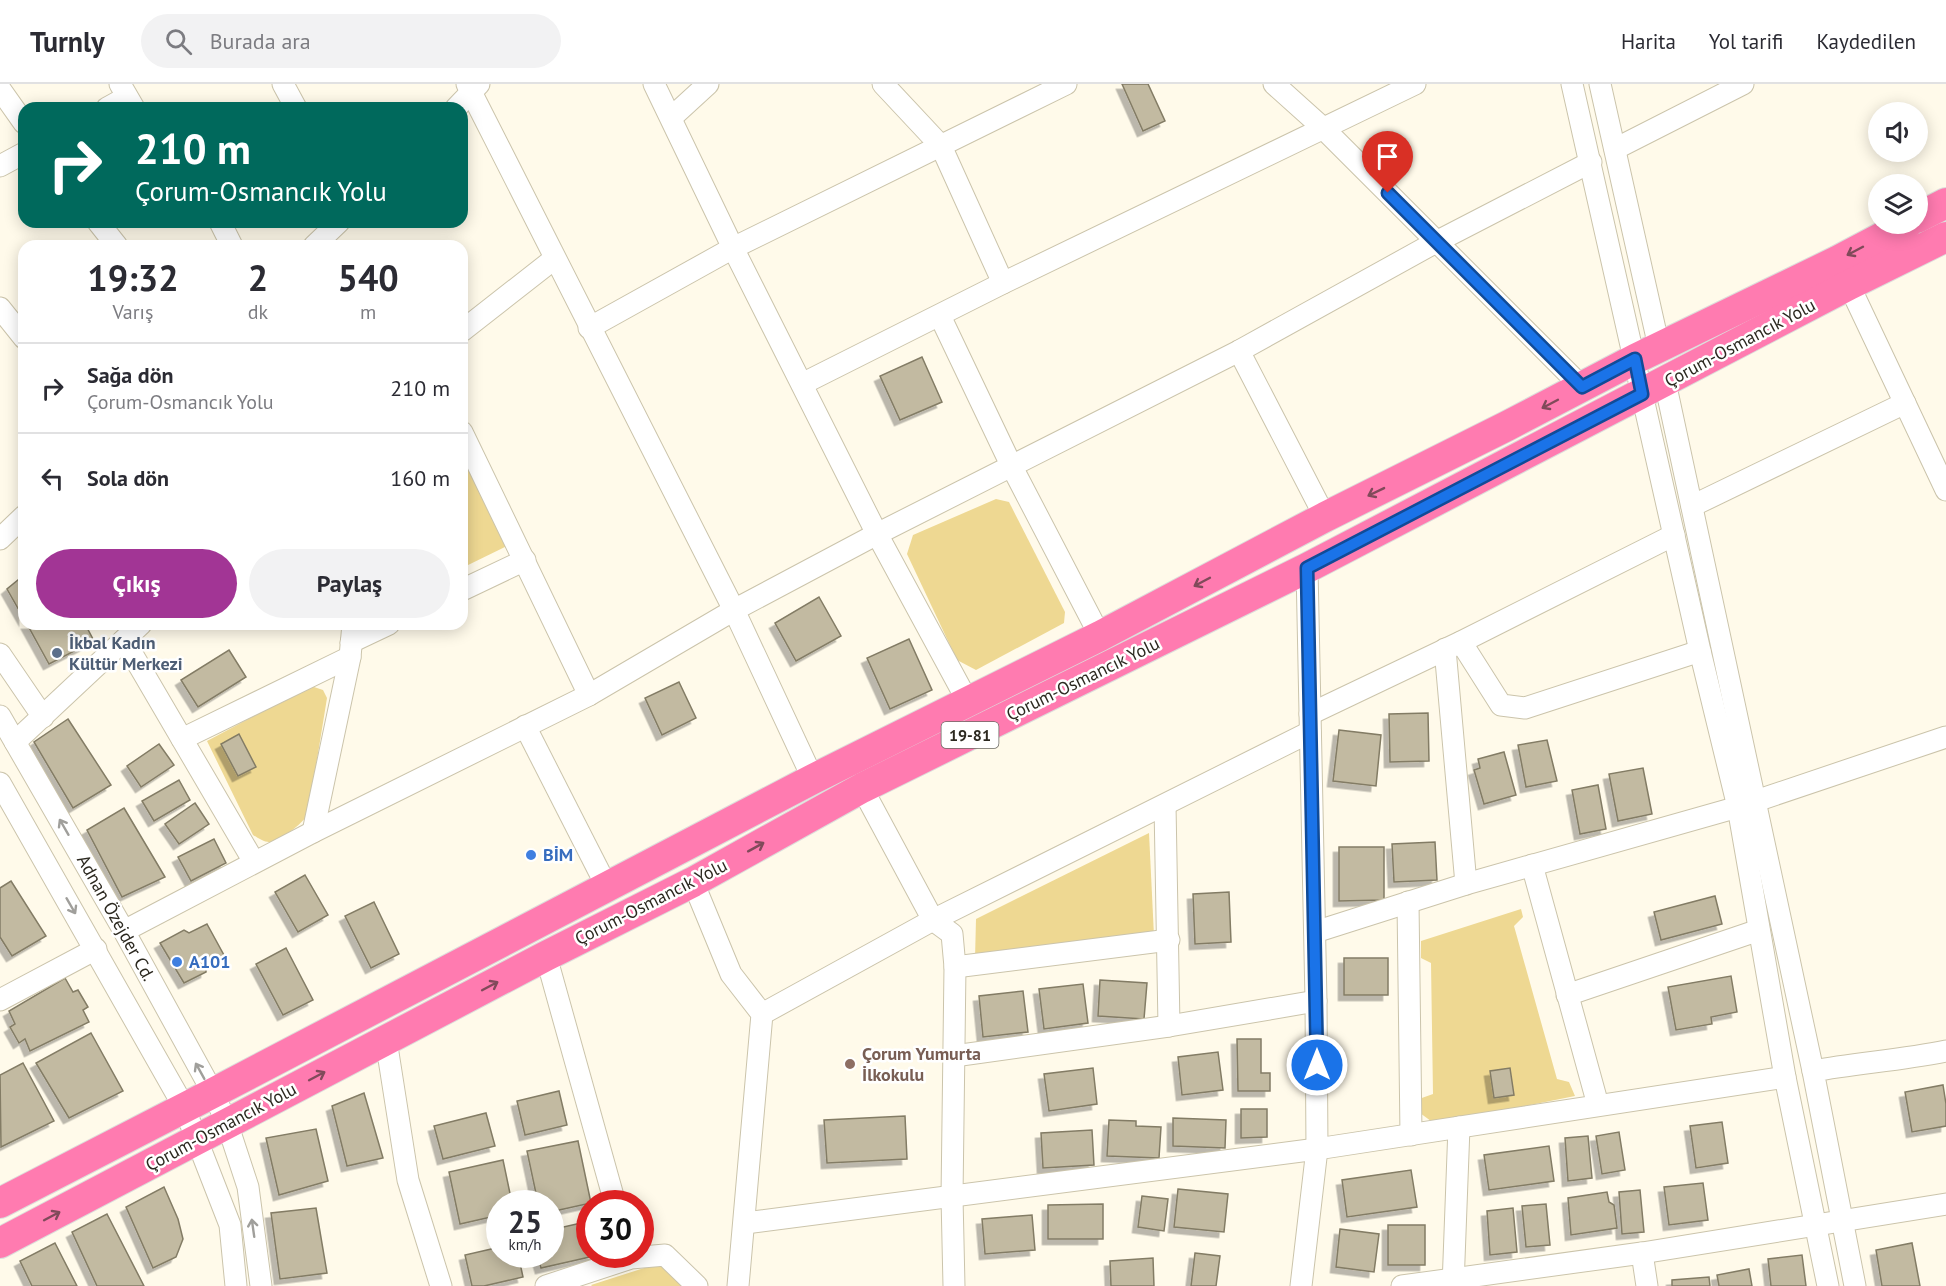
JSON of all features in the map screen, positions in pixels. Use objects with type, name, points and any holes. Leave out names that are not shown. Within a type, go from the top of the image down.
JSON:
[{"type":"highway","points":[[1928,212],[1946,203]]},
{"type":"highway","name":"Çorum-Osmancık Yolu","points":[[0,1203],[813,779],[1100,636],[1325,517],[1647,353],[1838,261],[1888,234]]},
{"type":"highway","name":"Çorum-Osmancık Yolu","points":[[0,1244],[546,956],[693,882],[862,788],[1307,568],[1849,285],[1946,237]]},
{"type":"street","points":[[283,84],[293,102]]},
{"type":"street","points":[[654,84],[672,117],[733,248],[877,534],[968,702]]},
{"type":"street","points":[[672,117],[708,84]]},
{"type":"street","points":[[883,84],[941,146],[1004,284]]},
{"type":"street","points":[[590,328],[733,248],[1066,84]]},
{"type":"street","points":[[1274,84],[1323,128],[1582,387]]},
{"type":"street","points":[[802,384],[1415,84]]},
{"type":"street","points":[[1572,84],[1591,162],[1647,353]]},
{"type":"street","points":[[1600,84],[1615,149],[1654,388],[1674,535],[1700,651],[1746,805],[1813,1071],[1855,1286]]},
{"type":"street","points":[[1615,149],[1743,84]]},
{"type":"street","points":[[461,102],[472,87],[554,259],[734,610],[813,779]]},
{"type":"street","points":[[0,89],[18,114]]},
{"type":"street","points":[[0,166],[18,156]]},
{"type":"street","points":[[124,931],[313,832],[589,695],[734,610],[877,534],[1239,351],[1436,242],[1591,162]]},
{"type":"street","points":[[103,228],[112,240]]},
{"type":"street","points":[[320,240],[333,228]]},
{"type":"street","points":[[468,326],[554,259]]},
{"type":"street","points":[[1849,285],[1946,490]]},
{"type":"street","points":[[0,308],[18,330]]},
{"type":"street","points":[[940,316],[1011,467],[1100,636]]},
{"type":"street","points":[[1239,351],[1325,517]]},
{"type":"street","points":[[1654,388],[1692,506],[1746,805],[1759,930],[1785,1077],[1828,1286]]},
{"type":"street","points":[[1692,506],[1905,403]]},
{"type":"street","points":[[468,444],[589,695]]},
{"type":"street","points":[[0,539],[18,522]]},
{"type":"street","points":[[762,1014],[933,920],[1165,805],[1453,646],[1674,535]]},
{"type":"street","points":[[468,587],[525,560]]},
{"type":"street","points":[[1301,1286],[1317,1149],[1307,568]]},
{"type":"street","points":[[15,742],[133,630]]},
{"type":"street","points":[[136,630],[182,739],[254,862]]},
{"type":"street","points":[[182,739],[351,641],[376,630]]},
{"type":"street","points":[[313,832],[351,641]]},
{"type":"street","points":[[1453,646],[1501,705],[1525,708],[1700,651]]},
{"type":"street","points":[[1453,646],[1466,884]]},
{"type":"street","points":[[0,654],[43,717]]},
{"type":"street","name":"Adnan Özejder Cd.","points":[[0,716],[124,931],[213,1093],[227,1123],[248,1187],[261,1286]]},
{"type":"street","points":[[525,726],[607,887]]},
{"type":"street","points":[[1315,932],[1466,884],[1746,805],[1946,737]]},
{"type":"street","name":"Adnan Özejder Cd.","points":[[0,783],[184,1107],[230,1225],[236,1286]]},
{"type":"street","points":[[862,788],[933,920],[952,934],[955,967],[952,1197],[954,1286]]},
{"type":"street","points":[[1165,805],[1169,1026]]},
{"type":"street","points":[[1532,865],[1598,1106]]},
{"type":"street","points":[[693,882],[731,974],[762,1014],[738,1286]]},
{"type":"street","points":[[1408,902],[1411,1135]]},
{"type":"street","points":[[1567,995],[1759,930]]},
{"type":"street","points":[[955,967],[1168,940]]},
{"type":"street","points":[[0,1000],[96,949]]},
{"type":"street","points":[[546,956],[611,1190]]},
{"type":"street","points":[[954,1056],[1169,1026],[1316,1001]]},
{"type":"street","points":[[386,1040],[408,1180],[441,1286]]},
{"type":"street","points":[[1813,1071],[1849,1064],[1906,1059],[1946,1051]]},
{"type":"street","points":[[745,1222],[1317,1149],[1785,1077]]},
{"type":"street","points":[[1453,1282],[1459,1127]]},
{"type":"street","points":[[1402,1286],[1453,1282],[1642,1254],[1946,1204]]},
{"type":"street","points":[[654,1255],[665,1254],[697,1286]]},
{"type":"street","points":[[1642,1254],[1647,1286]]},
{"type":"street","points":[[546,1286],[596,1268]]},
{"type":"shaded area","points":[[468,459],[511,544],[468,565]]},
{"type":"shaded area","points":[[996,499],[1009,502],[1065,612],[1064,623],[976,670],[957,660],[907,554],[913,535]]},
{"type":"shaded area","points":[[311,686],[323,690],[327,698],[308,815],[286,835],[266,842],[253,835],[207,741]]},
{"type":"shaded area","points":[[1149,833],[1154,936],[975,959],[976,919]]},
{"type":"shaded area","points":[[1521,909],[1523,917],[1514,926],[1557,1079],[1569,1082],[1575,1096],[1435,1124],[1420,1113],[1419,1099],[1433,1094],[1431,963],[1421,958],[1421,941]]},
{"type":"shaded area","points":[[666,1261],[686,1286],[591,1285],[644,1268],[654,1268],[654,1265]]},
{"type":"building","points":[[1122,84],[1148,84],[1165,121],[1143,131]]},
{"type":"building","points":[[922,357],[942,402],[900,420],[880,376]]},
{"type":"building","points":[[18,580],[18,608],[7,589]]},
{"type":"building","points":[[819,597],[841,636],[796,661],[775,623]]},
{"type":"building","name":"İkbal Kadın Kültür Merkezi","points":[[30,630],[88,630],[94,641],[49,664]]},
{"type":"building","points":[[909,639],[932,690],[890,709],[867,658]]},
{"type":"building","points":[[229,650],[246,677],[198,707],[181,680]]},
{"type":"building","points":[[679,682],[696,718],[662,735],[645,698]]},
{"type":"building","points":[[1428,713],[1429,761],[1390,762],[1389,714]]},
{"type":"building","points":[[68,719],[111,785],[73,808],[34,742]]},
{"type":"building","points":[[1339,730],[1381,735],[1376,786],[1333,781]]},
{"type":"building","points":[[239,734],[256,767],[238,776],[221,744]]},
{"type":"building","points":[[1547,740],[1557,781],[1526,787],[1518,745]]},
{"type":"building","points":[[159,744],[174,765],[141,787],[127,766]]},
{"type":"building","points":[[1504,752],[1516,795],[1484,804],[1474,770],[1480,768],[1478,759]]},
{"type":"building","points":[[1643,768],[1652,814],[1618,821],[1609,774]]},
{"type":"building","points":[[179,780],[190,800],[154,821],[142,801]]},
{"type":"building","points":[[1598,785],[1606,829],[1580,834],[1572,790]]},
{"type":"building","points":[[195,803],[209,824],[179,844],[165,824]]},
{"type":"building","points":[[124,808],[165,877],[122,897],[87,830]]},
{"type":"building","points":[[214,839],[226,863],[191,881],[178,857]]},
{"type":"building","points":[[1435,842],[1437,880],[1394,882],[1392,844]]},
{"type":"building","points":[[1339,847],[1384,847],[1384,900],[1339,901]]},
{"type":"building","points":[[305,875],[328,915],[298,932],[275,892]]},
{"type":"building","points":[[11,881],[46,936],[12,956],[0,937],[0,888]]},
{"type":"building","points":[[1229,892],[1231,942],[1195,944],[1193,894]]},
{"type":"building","points":[[1715,896],[1722,924],[1661,940],[1654,912]]},
{"type":"building","points":[[374,902],[399,954],[371,968],[345,916]]},
{"type":"building","points":[[207,924],[225,957],[206,967],[206,972],[184,983],[160,943],[184,930],[189,933]]},
{"type":"building","points":[[286,948],[313,1000],[283,1015],[256,964]]},
{"type":"building","points":[[1344,958],[1388,958],[1388,995],[1344,995]]},
{"type":"building","points":[[1731,976],[1737,1012],[1711,1017],[1712,1024],[1676,1030],[1668,987]]},
{"type":"building","points":[[65,978],[73,992],[78,990],[88,1007],[83,1010],[89,1022],[30,1051],[25,1039],[19,1043],[10,1027],[15,1024],[9,1011]]},
{"type":"building","points":[[1100,980],[1147,983],[1144,1019],[1098,1016]]},
{"type":"building","points":[[1083,984],[1088,1023],[1044,1029],[1039,989]]},
{"type":"building","points":[[1023,991],[1028,1032],[983,1037],[979,996]]},
{"type":"building","points":[[91,1033],[123,1091],[69,1118],[36,1063]]},
{"type":"building","points":[[1237,1039],[1261,1039],[1261,1073],[1270,1073],[1270,1091],[1238,1091]]},
{"type":"building","points":[[1218,1052],[1223,1090],[1182,1095],[1178,1057]]},
{"type":"building","points":[[23,1063],[54,1121],[1,1147],[0,1075]]},
{"type":"building","points":[[1093,1068],[1097,1104],[1049,1111],[1044,1074]]},
{"type":"building","points":[[1510,1068],[1514,1095],[1494,1098],[1490,1071]]},
{"type":"building","points":[[1943,1085],[1946,1126],[1912,1132],[1905,1092]]},
{"type":"building","points":[[559,1091],[567,1125],[525,1135],[517,1101]]},
{"type":"building","points":[[364,1093],[383,1158],[347,1166],[332,1106]]},
{"type":"building","points":[[1241,1109],[1267,1109],[1267,1137],[1241,1138]]},
{"type":"building","points":[[486,1113],[495,1146],[443,1159],[434,1126]]},
{"type":"building","name":"Çorum Yumurta İlkokulu","points":[[905,1116],[907,1159],[827,1163],[824,1120]]},
{"type":"building","points":[[1173,1118],[1226,1120],[1225,1148],[1173,1146]]},
{"type":"building","points":[[1109,1120],[1136,1121],[1136,1126],[1161,1127],[1159,1158],[1107,1156]]},
{"type":"building","points":[[1722,1122],[1728,1163],[1696,1168],[1690,1126]]},
{"type":"building","points":[[316,1129],[328,1181],[279,1195],[266,1138]]},
{"type":"building","points":[[1092,1130],[1094,1165],[1043,1168],[1041,1133]]},
{"type":"building","points":[[1619,1132],[1625,1170],[1602,1174],[1596,1136]]},
{"type":"building","points":[[1588,1136],[1592,1178],[1568,1181],[1565,1138]]},
{"type":"building","points":[[578,1141],[588,1190],[576,1190],[576,1206],[564,1209],[564,1190],[535,1190],[527,1151]]},
{"type":"building","points":[[1549,1146],[1554,1181],[1489,1190],[1484,1155]]},
{"type":"building","points":[[503,1160],[509,1190],[486,1190],[486,1218],[460,1224],[449,1172]]},
{"type":"building","points":[[1411,1170],[1417,1207],[1347,1217],[1342,1180]]},
{"type":"building","points":[[1703,1183],[1708,1220],[1669,1225],[1664,1187]]},
{"type":"building","points":[[164,1187],[178,1219],[183,1239],[176,1257],[153,1268],[126,1207]]},
{"type":"building","points":[[1178,1189],[1228,1194],[1224,1232],[1174,1227]]},
{"type":"building","points":[[1640,1190],[1644,1232],[1622,1234],[1619,1192]]},
{"type":"building","points":[[1607,1192],[1609,1202],[1614,1205],[1617,1228],[1571,1235],[1568,1198]]},
{"type":"building","points":[[1142,1196],[1168,1199],[1164,1231],[1138,1227]]},
{"type":"building","points":[[1103,1204],[1103,1239],[1048,1239],[1048,1205]]},
{"type":"building","points":[[1546,1204],[1550,1245],[1526,1247],[1522,1206]]},
{"type":"building","points":[[316,1208],[327,1273],[280,1279],[271,1213]]},
{"type":"building","points":[[1513,1208],[1517,1252],[1490,1255],[1487,1211]]},
{"type":"building","points":[[107,1214],[144,1286],[97,1286],[72,1232]]},
{"type":"building","points":[[1032,1215],[1035,1250],[985,1254],[982,1219]]},
{"type":"building","points":[[576,1224],[576,1260],[564,1263],[564,1227]]},
{"type":"building","points":[[1388,1225],[1425,1225],[1425,1265],[1388,1265]]},
{"type":"building","points":[[1340,1229],[1379,1234],[1374,1272],[1336,1267]]},
{"type":"building","points":[[55,1243],[77,1286],[32,1286],[20,1261]]},
{"type":"building","points":[[1912,1243],[1920,1286],[1882,1286],[1876,1250]]},
{"type":"building","points":[[486,1250],[486,1268],[521,1268],[523,1277],[484,1286],[472,1286],[465,1255]]},
{"type":"building","points":[[1195,1253],[1220,1256],[1216,1286],[1191,1286]]},
{"type":"building","points":[[1802,1255],[1806,1286],[1771,1286],[1768,1259]]},
{"type":"building","points":[[1153,1258],[1154,1286],[1111,1286],[1110,1261]]},
{"type":"building","points":[[1749,1269],[1752,1286],[1719,1286],[1717,1275]]},
{"type":"building","points":[[1709,1277],[1710,1286],[1672,1286],[1672,1280]]},
{"type":"place","name":"İkbal Kadın Kültür Merkezi","points":[[57,653]]},
{"type":"place","name":"BİM","points":[[531,855]]},
{"type":"place","name":"A101","points":[[177,962]]},
{"type":"place","name":"Çorum Yumurta İlkokulu","points":[[850,1064]]},
{"type":"route","points":[[1317,1065],[1307,568],[1642,394],[1635,359],[1582,387],[1388,193]]}]
